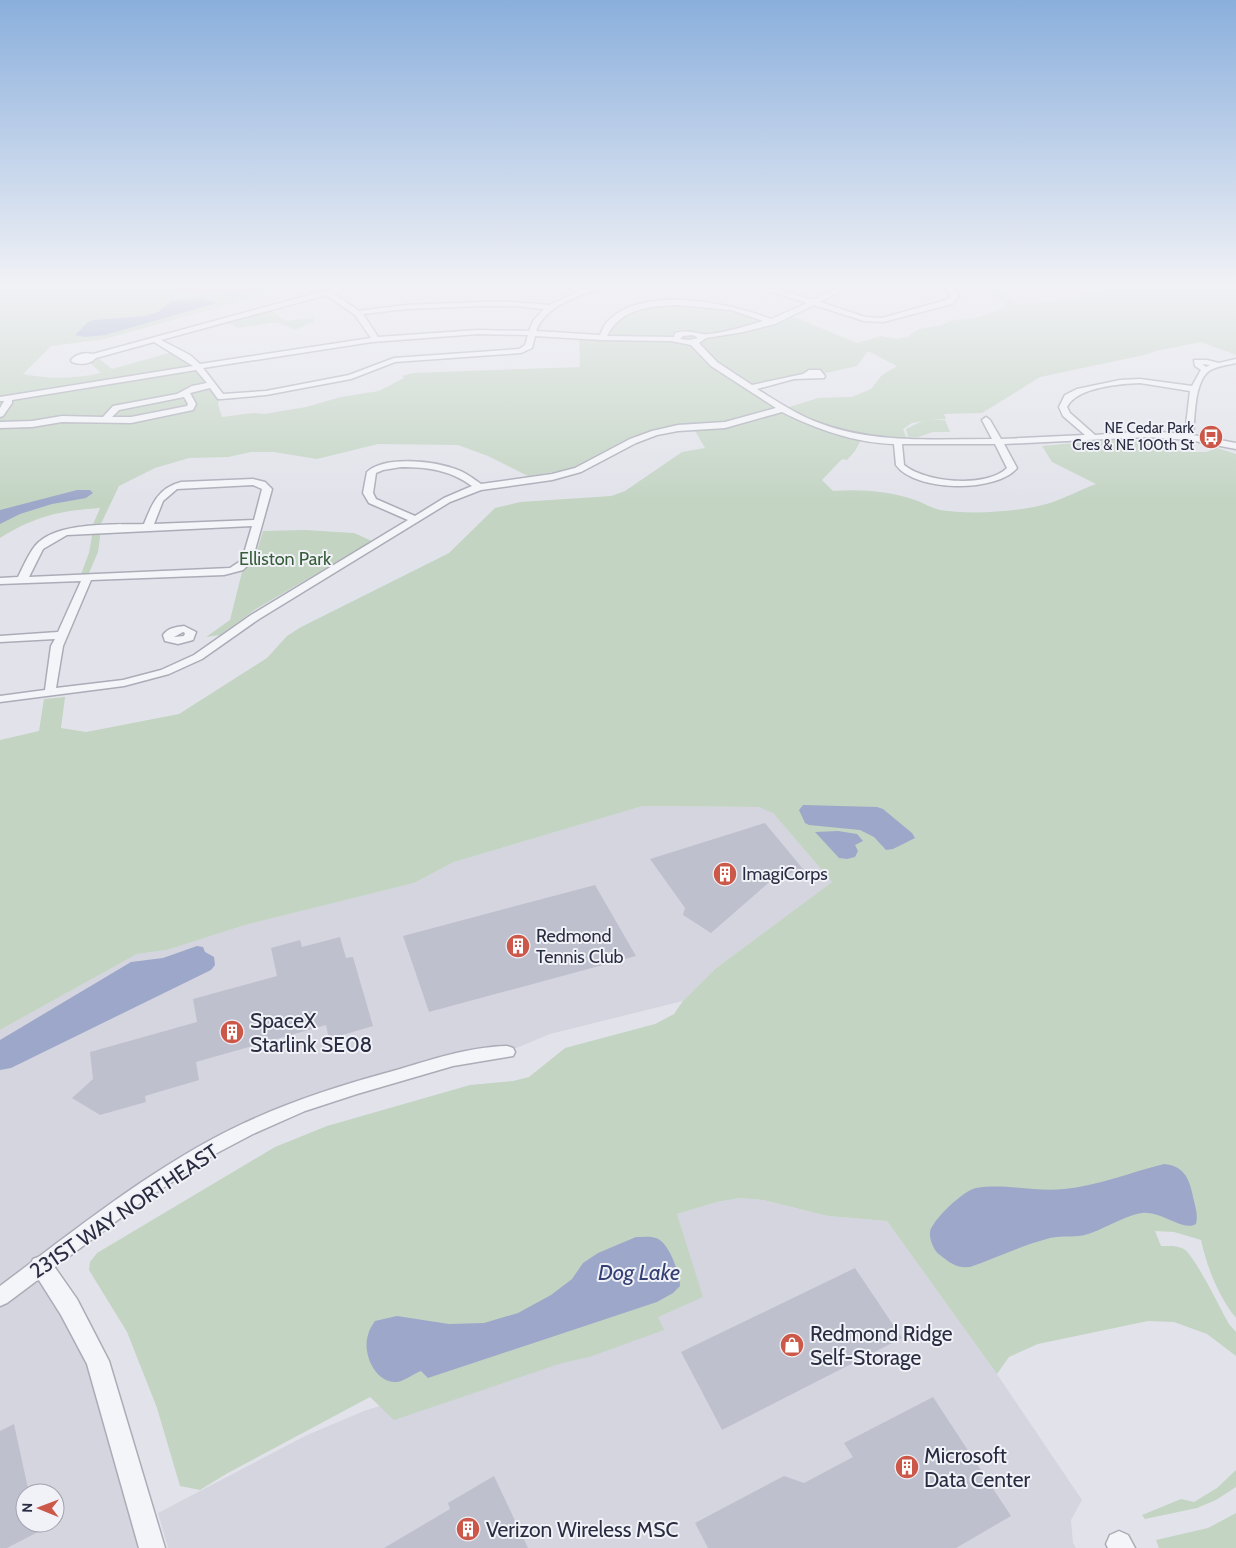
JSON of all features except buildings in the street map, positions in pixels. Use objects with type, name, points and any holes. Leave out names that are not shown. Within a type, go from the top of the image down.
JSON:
[{"type":"street","points":[[188,357],[221,397],[282,391],[351,377],[394,360],[433,357]]},
{"type":"street","points":[[4,399],[256,357]]},
{"type":"street","points":[[708,357],[714,364],[750,388],[810,424],[862,438],[898,442],[999,442],[1056,441],[1138,434],[1189,437],[1236,446]]},
{"type":"street","points":[[1189,437],[1195,389],[1200,377],[1206,370],[1236,361]]},
{"type":"street","points":[[750,388],[794,377],[806,376]]},
{"type":"street","points":[[1092,437],[1066,414],[1063,407],[1068,397],[1080,391],[1129,381],[1195,389]]},
{"type":"street","points":[[105,420],[116,408],[210,385]]},
{"type":"street","points":[[0,425],[32,424],[62,419],[130,420],[190,408],[192,404],[186,392]]},
{"type":"street","points":[[0,414],[8,403],[4,399]]},
{"type":"street","points":[[0,699],[141,679],[184,665],[211,649],[255,617],[447,500],[479,487],[565,474],[589,465],[626,444],[646,436],[678,428],[730,424],[783,409]]},
{"type":"street","points":[[898,442],[898,462],[906,471],[924,479],[957,482],[998,479],[1009,473],[1012,468],[986,420]]},
{"type":"street","points":[[417,520],[375,503],[368,493],[370,475],[377,469],[389,466],[438,467],[463,476],[479,487]]},
{"type":"street","points":[[0,581],[224,572],[237,569],[246,563],[268,489],[262,484],[253,482],[181,485],[170,488],[163,493],[148,527]]},
{"type":"street","points":[[22,580],[37,551],[48,540],[65,532],[257,523]]},
{"type":"street","points":[[50,693],[54,658],[61,635],[87,578]]},
{"type":"street","points":[[0,639],[61,635]]},
{"type":"street","points":[[189,638],[211,649]]},
{"type":"street","name":"231ST WAY NORTHEAST","points":[[0,1296],[157,1183],[227,1140],[285,1112],[476,1053],[507,1052]]},
{"type":"street","points":[[41,1266],[68,1307],[98,1361],[152,1548]]},
{"type":"shaded area","points":[[643,806],[759,807],[768,809],[832,882],[715,969],[683,1001],[550,1034],[507,1052],[393,1077],[227,1140],[41,1266],[69,1307],[152,1548],[0,1548],[0,1030],[137,954],[167,950],[245,925],[414,883],[454,862]]},
{"type":"shaded area","points":[[740,1198],[763,1200],[828,1216],[887,1221],[997,1374],[1082,1500],[1071,1520],[1073,1543],[1076,1548],[168,1548],[158,1513],[307,1435],[364,1411],[702,1297],[677,1214],[717,1202]]},
{"type":"green space","points":[[0,357],[40,357],[23,374],[62,378],[101,373],[89,362],[98,358],[112,369],[154,357],[187,357],[220,396],[218,404],[222,417],[253,413],[264,414],[306,407],[341,397],[379,391],[404,378],[402,376],[413,373],[580,367],[580,357],[863,357],[857,366],[821,374],[806,374],[751,388],[783,409],[818,398],[852,397],[871,389],[882,375],[897,366],[880,357],[1133,357],[1040,377],[982,413],[944,414],[946,419],[930,420],[945,420],[950,432],[933,432],[918,437],[908,437],[906,429],[922,421],[912,423],[903,429],[908,442],[862,438],[855,451],[847,460],[842,459],[822,480],[833,491],[854,490],[885,493],[905,497],[940,510],[952,512],[995,512],[1025,509],[1050,503],[1096,484],[1052,462],[1042,446],[1129,438],[1161,448],[1187,452],[1206,452],[1217,448],[1236,454],[1236,1318],[1214,1281],[1201,1240],[1174,1232],[1155,1231],[1161,1246],[1175,1246],[1184,1249],[1195,1262],[1229,1324],[1236,1332],[1236,1356],[1207,1334],[1174,1322],[1148,1321],[1038,1344],[1009,1357],[997,1374],[887,1221],[828,1216],[763,1200],[740,1198],[717,1202],[677,1214],[703,1297],[658,1317],[664,1330],[589,1357],[562,1363],[394,1420],[370,1397],[226,1474],[200,1490],[180,1486],[157,1408],[127,1332],[89,1270],[90,1262],[97,1253],[275,1147],[327,1126],[470,1085],[513,1081],[529,1077],[565,1048],[655,1024],[674,1014],[683,1001],[715,969],[832,882],[773,813],[759,807],[643,806],[454,862],[414,883],[245,925],[167,950],[137,954],[0,1030],[0,740],[39,731],[44,699],[65,697],[61,728],[86,732],[179,714],[267,658],[287,636],[301,627],[449,553],[495,508],[520,502],[611,496],[625,491],[682,452],[705,448],[691,424],[665,427],[633,436],[576,466],[561,471],[528,476],[488,456],[458,445],[378,444],[317,459],[274,452],[251,452],[228,457],[189,458],[155,468],[119,486],[99,528],[101,529],[98,552],[89,573],[81,574],[89,553],[93,530],[91,529],[100,508],[48,516],[25,524],[0,538]]},
{"type":"green space","name":"Elliston Park","points":[[305,530],[354,533],[372,541],[256,609],[220,635],[206,637],[230,620],[242,572],[254,561],[263,531]]},
{"type":"green space","points":[[1236,1470],[1236,1487],[1216,1500],[1197,1508],[1145,1519],[1142,1515],[1181,1499],[1194,1502],[1217,1488]]},
{"type":"green space","points":[[1236,1513],[1236,1548],[1159,1548],[1156,1540],[1208,1528]]},
{"type":"water","points":[[77,490],[90,490],[93,493],[86,498],[52,504],[20,514],[0,524],[0,510]]},
{"type":"water","points":[[803,805],[877,807],[883,809],[912,833],[915,838],[893,849],[886,850],[874,837],[860,830],[805,823],[799,810]]},
{"type":"water","points":[[838,831],[857,834],[863,841],[855,845],[858,851],[855,857],[839,858],[815,832]]},
{"type":"water","points":[[197,946],[203,947],[205,952],[214,957],[215,965],[211,970],[11,1068],[0,1070],[0,1040],[131,962],[163,958]]},
{"type":"water","points":[[1164,1164],[1171,1165],[1182,1171],[1189,1181],[1197,1215],[1196,1224],[1191,1226],[1178,1224],[1157,1215],[1142,1213],[1129,1216],[1084,1235],[1055,1237],[1040,1241],[970,1267],[954,1265],[948,1261],[938,1253],[931,1241],[930,1232],[936,1220],[964,1194],[976,1188],[997,1186],[1064,1189],[1101,1182]]},
{"type":"water","name":"Dog Lake","points":[[636,1237],[651,1237],[661,1241],[676,1267],[680,1286],[673,1293],[657,1302],[428,1378],[421,1371],[399,1382],[389,1381],[382,1378],[372,1366],[367,1350],[367,1342],[369,1331],[375,1321],[397,1316],[449,1324],[484,1323],[518,1313],[551,1295],[572,1279],[583,1263],[598,1253]]},
{"type":"place","name":"NE Cedar Park Cres & NE 100th St","points":[[1211,437]]},
{"type":"place","name":"ImagiCorps","points":[[725,874]]},
{"type":"place","name":"Redmond Tennis Club","points":[[518,946]]},
{"type":"place","name":"SpaceX Starlink SE08","points":[[232,1032]]},
{"type":"place","name":"Redmond Ridge Self-Storage","points":[[792,1345]]},
{"type":"place","name":"Microsoft Data Center","points":[[907,1467]]},
{"type":"place","name":"Verizon Wireless MSC","points":[[468,1529]]}]
